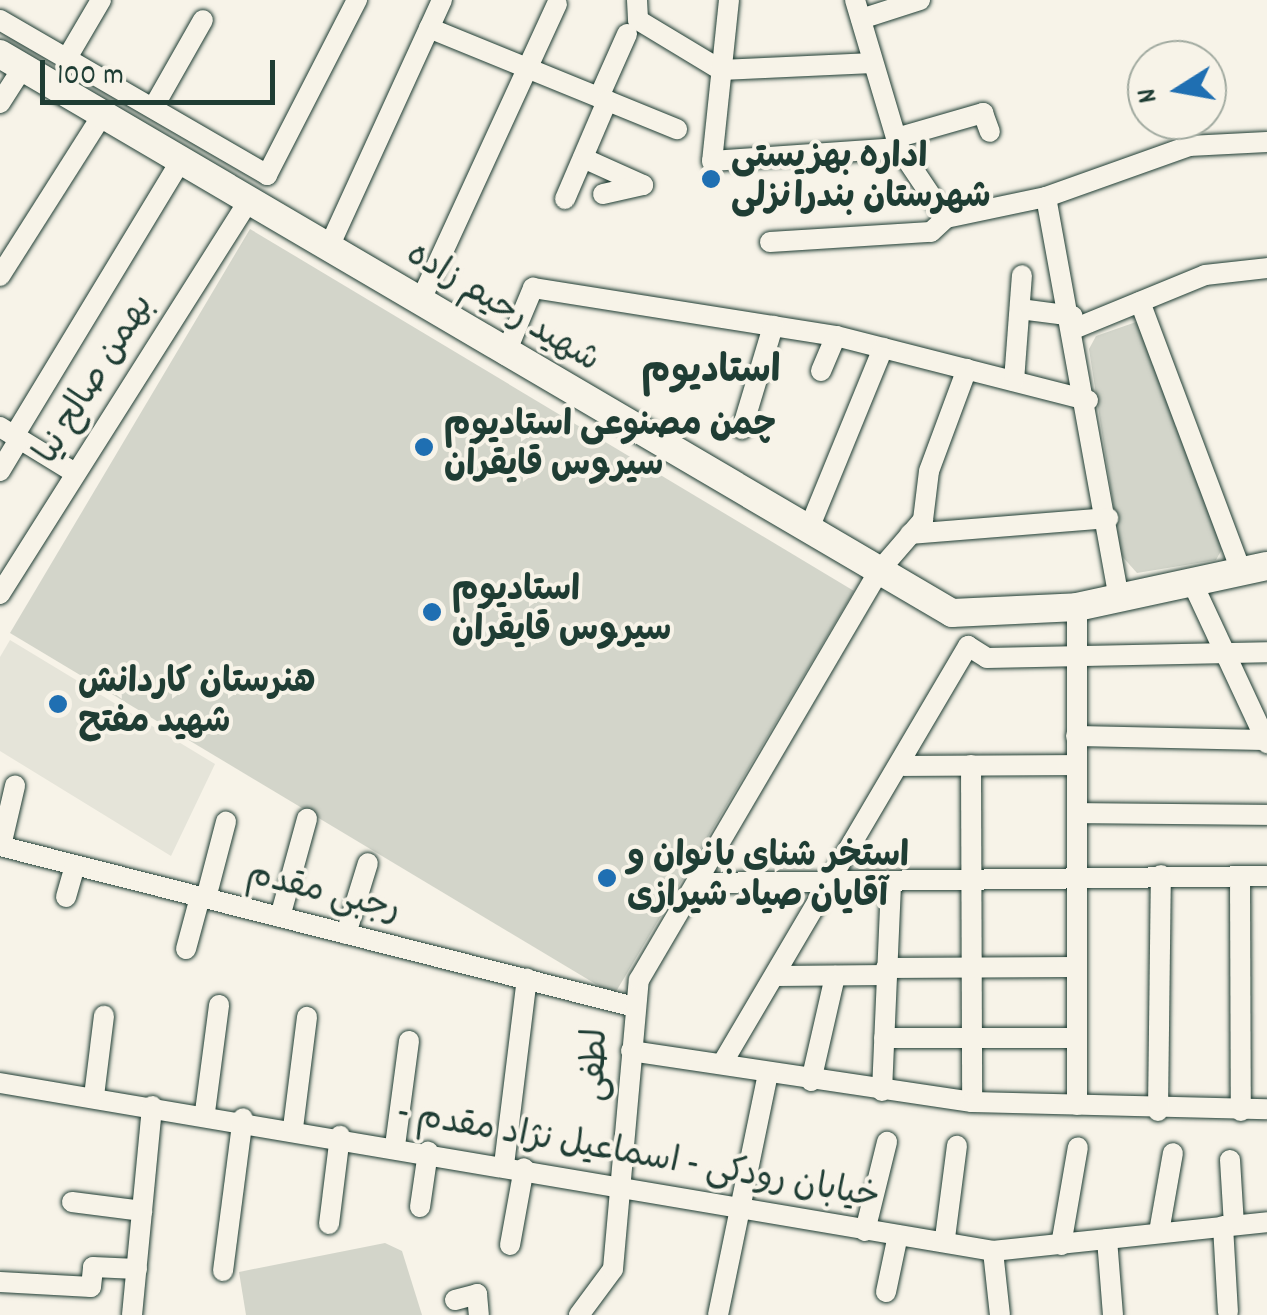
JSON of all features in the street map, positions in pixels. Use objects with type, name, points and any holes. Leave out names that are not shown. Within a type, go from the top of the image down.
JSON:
[{"type":"main road","name":"شهید رحیم زاده","points":[[11,61],[505,355],[952,613]]},
{"type":"main road","points":[[952,613],[1078,607],[1254,568]]},
{"type":"street","points":[[67,58],[101,0]]},
{"type":"street","points":[[0,20],[267,175],[356,0]]},
{"type":"street","points":[[328,249],[442,0]]},
{"type":"street","points":[[637,0],[638,20],[721,70],[873,63]]},
{"type":"street","points":[[729,0],[712,161],[898,143],[983,113],[990,132]]},
{"type":"street","points":[[920,0],[858,9],[898,143],[946,218]]},
{"type":"street","points":[[419,304],[557,4]]},
{"type":"street","points":[[153,108],[203,20]]},
{"type":"street","points":[[428,28],[677,129]]},
{"type":"street","points":[[565,199],[626,34]]},
{"type":"street","points":[[0,103],[11,61]]},
{"type":"street","points":[[0,276],[102,115]]},
{"type":"street","points":[[770,242],[931,232],[946,218],[1046,197],[1189,146],[1267,142]]},
{"type":"street","points":[[582,158],[643,184],[603,194]]},
{"type":"street","points":[[0,471],[11,434],[181,160]]},
{"type":"street","points":[[1046,197],[1074,322],[1119,598]]},
{"type":"street","name":"بهمن صالح نیا","points":[[2,588],[248,202]]},
{"type":"street","points":[[1020,309],[1074,322],[1140,302],[1205,275],[1267,268]]},
{"type":"street","points":[[1014,381],[1022,275]]},
{"type":"street","points":[[505,355],[532,288],[836,336],[1088,400]]},
{"type":"street","points":[[1140,302],[1254,568]]},
{"type":"street","points":[[742,429],[773,326]]},
{"type":"street","points":[[821,371],[836,336]]},
{"type":"street","points":[[808,531],[883,348]]},
{"type":"street","points":[[631,1006],[878,572],[923,520],[929,470],[968,369]]},
{"type":"street","points":[[11,434],[75,473]]},
{"type":"street","points":[[910,534],[1108,518]]},
{"type":"street","points":[[1076,736],[1266,741],[1192,582]]},
{"type":"street","points":[[1078,607],[1078,1105]]},
{"type":"street","points":[[952,613],[968,646],[986,658],[1267,652]]},
{"type":"street","points":[[723,1062],[904,766],[968,646]]},
{"type":"street","points":[[904,766],[1077,765]]},
{"type":"street","points":[[970,766],[968,968],[972,1102]]},
{"type":"street","points":[[1,846],[16,786]]},
{"type":"street","points":[[1078,812],[1267,815]]},
{"type":"street","points":[[280,918],[308,819]]},
{"type":"street","points":[[186,949],[226,822]]},
{"type":"street","name":"رجبی مقدم","points":[[1,846],[631,1006]]},
{"type":"street","points":[[346,934],[368,863]]},
{"type":"street","points":[[66,896],[75,865]]},
{"type":"street","points":[[1158,1111],[1162,875]]},
{"type":"street","points":[[1240,876],[1241,1111]]},
{"type":"street","points":[[698,883],[1267,876]]},
{"type":"street","points":[[882,1092],[890,881]]},
{"type":"street","points":[[777,976],[1076,967]]},
{"type":"street","points":[[811,1081],[835,976]]},
{"type":"street","points":[[510,1245],[527,978]]},
{"type":"street","points":[[205,1112],[220,1006]]},
{"type":"street","name":"لطفی","points":[[579,1315],[613,1269],[623,1188],[631,1006]]},
{"type":"street","points":[[94,1096],[104,1016]]},
{"type":"street","points":[[293,1128],[307,1017]]},
{"type":"street","points":[[884,1038],[1077,1038]]},
{"type":"street","points":[[396,1146],[408,1041]]},
{"type":"street","points":[[632,1051],[723,1062],[768,1074],[882,1092],[972,1102],[1158,1111],[1267,1109]]},
{"type":"street","points":[[718,1315],[768,1074]]},
{"type":"street","name":"- خیابان رودکی - اسماعیل نژاد مقدم","points":[[0,1083],[244,1118],[865,1231],[945,1238],[994,1251],[1267,1222]]},
{"type":"street","points":[[132,1315],[152,1106]]},
{"type":"street","points":[[223,1271],[244,1118]]},
{"type":"street","points":[[329,1224],[340,1136]]},
{"type":"street","points":[[865,1231],[887,1142]]},
{"type":"street","points":[[945,1238],[957,1146]]},
{"type":"street","points":[[1061,1246],[1078,1147]]},
{"type":"street","points":[[420,1207],[428,1152]]},
{"type":"street","points":[[1159,1232],[1172,1153]]},
{"type":"street","points":[[1228,1312],[1230,1160]]},
{"type":"street","points":[[72,1202],[142,1211]]},
{"type":"street","points":[[886,1292],[898,1236]]},
{"type":"street","points":[[1108,1239],[1113,1315]]},
{"type":"street","points":[[994,1251],[1000,1315]]},
{"type":"street","points":[[0,1282],[91,1287],[93,1267],[136,1269]]},
{"type":"street","points":[[456,1300],[477,1294],[479,1315]]},
{"type":"shaded area","name":"استادیوم سیروس قایقران","points":[[250,229],[854,591],[614,995],[10,633]]},
{"type":"shaded area","points":[[1136,322],[1153,345],[1222,549],[1216,560],[1137,573],[1121,555],[1089,349],[1096,336]]},
{"type":"shaded area","name":"هنرستان کاردانش شهید مفتح","points":[[10,640],[215,764],[171,856],[0,751],[0,657]]},
{"type":"shaded area","points":[[385,1243],[402,1251],[422,1315],[246,1315],[239,1272]]},
{"type":"place","name":"اداره بهزیستی شهرستان بندرانزلی","points":[[711,179]]},
{"type":"place","name":"چمن مصنوعی استادیوم سیروس قایقران","points":[[424,447]]},
{"type":"place","name":"استادیوم سیروس قایقران","points":[[432,612]]},
{"type":"place","name":"هنرستان کاردانش شهید مفتح","points":[[58,704]]},
{"type":"place","name":"استخر شنای بانوان و آقایان صیاد شیرازی","points":[[607,878]]},
{"type":"district","name":"استادیوم","points":[[711,374]]}]
